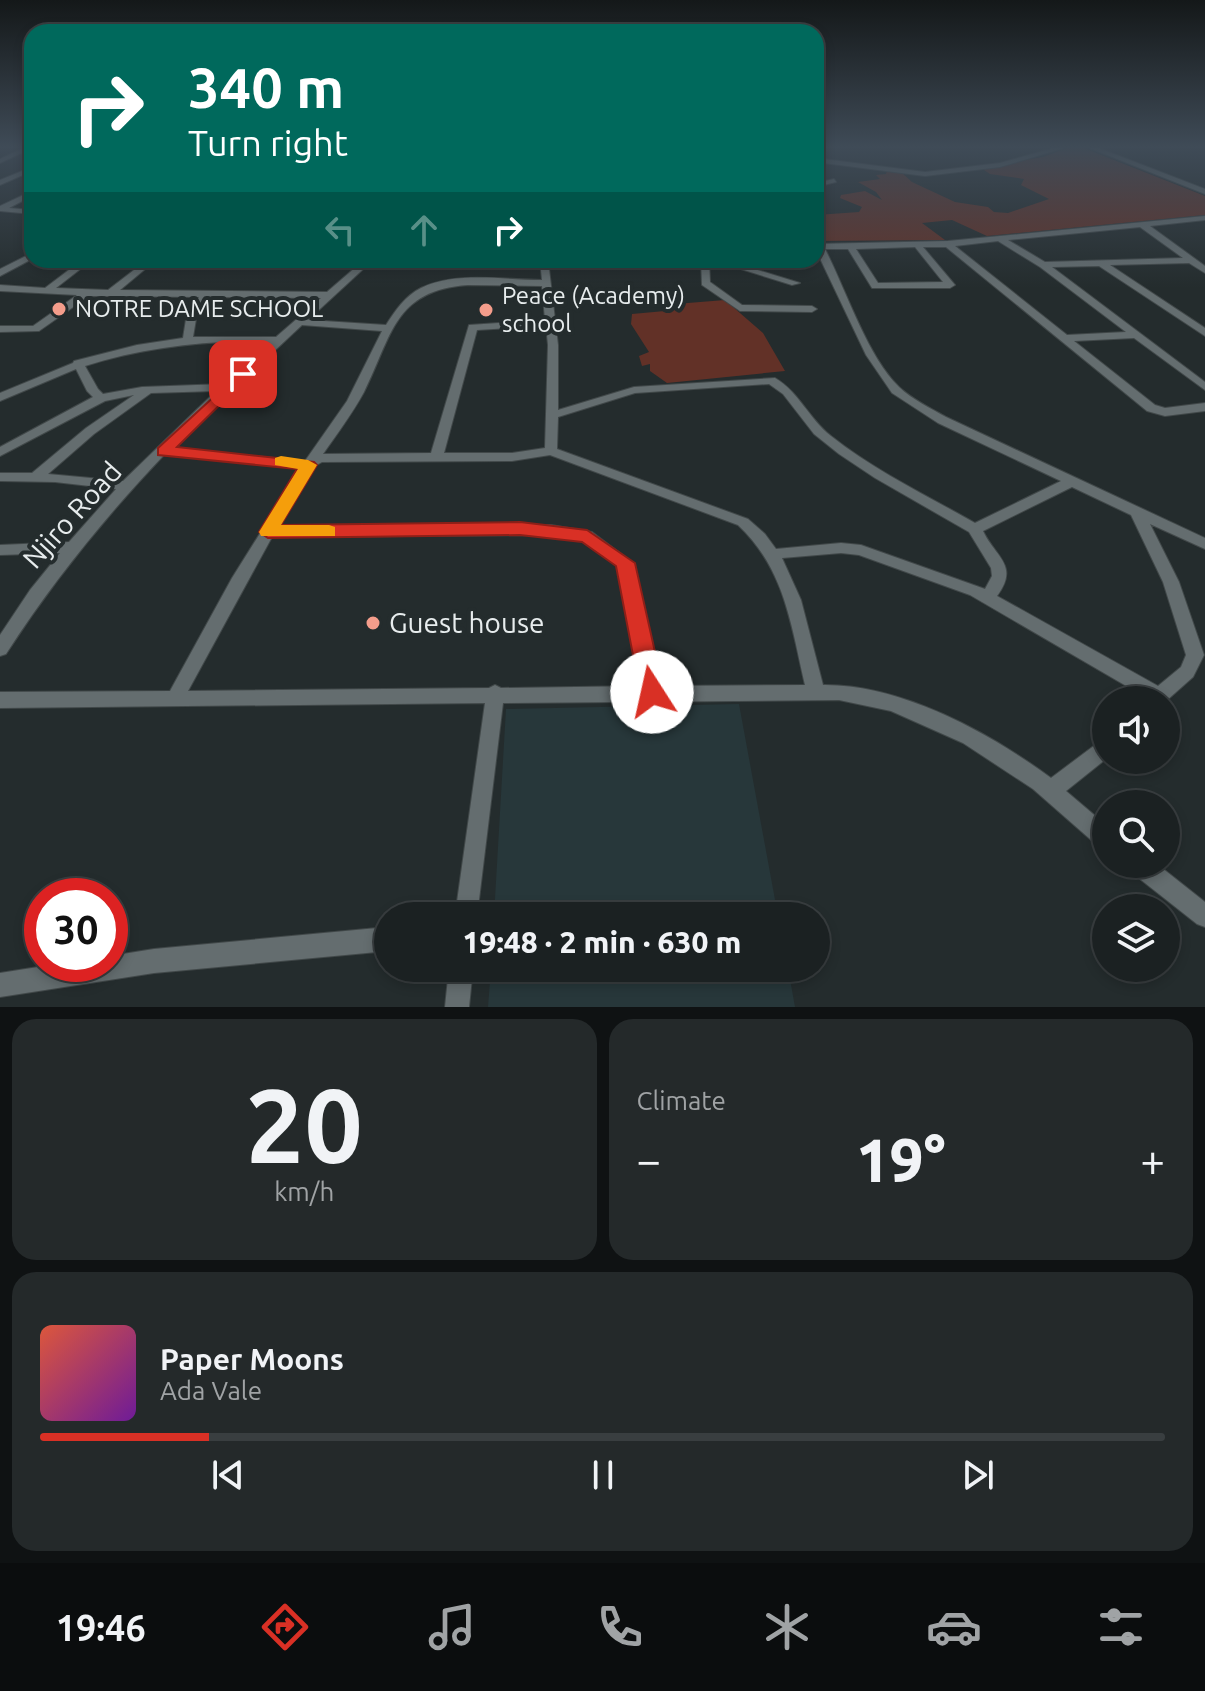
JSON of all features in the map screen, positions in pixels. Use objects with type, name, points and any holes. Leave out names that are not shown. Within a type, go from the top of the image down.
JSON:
[{"type":"street","points":[[0,209],[24,197]]},
{"type":"street","points":[[0,209],[24,211]]},
{"type":"street","points":[[824,247],[918,246],[1001,240],[1205,218]]},
{"type":"street","points":[[1143,225],[1205,270]]},
{"type":"street","points":[[1001,240],[1043,265],[1205,387]]},
{"type":"street","points":[[948,244],[1151,408],[1165,412],[1205,407]]},
{"type":"street","points":[[851,247],[875,286],[950,285],[918,246]]},
{"type":"street","points":[[824,258],[892,386],[942,420],[1205,544]]},
{"type":"street","points":[[3,269],[24,260]]},
{"type":"street","points":[[1043,265],[1193,260]]},
{"type":"street","points":[[1101,264],[1203,330]]},
{"type":"street","points":[[47,291],[77,268]]},
{"type":"street","points":[[111,293],[142,268]]},
{"type":"street","name":"Njiro Road","points":[[0,649],[21,611],[72,547],[129,486],[230,387],[360,268]]},
{"type":"street","points":[[545,268],[551,323],[551,451]]},
{"type":"street","points":[[706,268],[704,280],[707,286],[740,308],[812,309]]},
{"type":"street","points":[[706,272],[726,271],[721,268]]},
{"type":"street","points":[[743,268],[795,283]]},
{"type":"street","points":[[174,700],[212,625],[308,465],[352,403],[389,328],[414,298],[436,287],[547,283]]},
{"type":"street","points":[[0,288],[87,293],[330,295]]},
{"type":"street","points":[[0,329],[37,328],[87,293]]},
{"type":"street","points":[[188,338],[192,313],[206,293]]},
{"type":"street","points":[[300,322],[389,328]]},
{"type":"street","points":[[436,457],[473,327],[551,323]]},
{"type":"street","points":[[1066,338],[1135,335]]},
{"type":"street","points":[[0,397],[78,363],[126,349],[188,338],[282,340]]},
{"type":"street","points":[[78,363],[93,391],[101,398]]},
{"type":"street","points":[[553,415],[634,390],[770,380],[787,392],[810,422],[835,445],[975,529],[1001,573],[999,584],[988,596]]},
{"type":"street","points":[[0,452],[101,398],[149,390],[230,387]]},
{"type":"street","points":[[36,477],[100,423],[149,390]]},
{"type":"street","points":[[164,451],[308,465],[318,459],[332,457],[512,457],[551,451],[743,522],[759,534],[773,554],[816,692]]},
{"type":"street","points":[[0,477],[36,477],[129,486]]},
{"type":"street","points":[[975,529],[1070,482]]},
{"type":"street","points":[[1137,512],[1171,582],[1195,655],[1187,672],[1171,686]]},
{"type":"street","points":[[268,532],[520,529],[587,536],[625,563],[652,692]]},
{"type":"street","points":[[0,550],[72,547]]},
{"type":"street","points":[[773,554],[841,548],[861,550],[988,596],[1137,686]]},
{"type":"street","points":[[468,902],[495,693]]},
{"type":"street","points":[[0,700],[174,700],[495,693],[861,694],[946,726],[1050,791],[1092,827]]},
{"type":"street","points":[[1050,791],[1092,759]]},
{"type":"street","points":[[1157,878],[1205,916]]},
{"type":"street","points":[[0,985],[154,961],[374,940]]},
{"type":"street","points":[[457,1007],[460,982]]},
{"type":"shaded area","points":[[871,194],[882,200],[877,194],[938,194],[955,202],[1008,213],[1049,199],[1039,194],[1200,194],[1205,196],[1205,215],[987,236],[952,220],[922,223],[945,240],[824,241],[824,214],[859,212],[862,207],[840,198],[841,195]]},
{"type":"shaded area","points":[[725,300],[763,333],[785,371],[667,383],[650,371],[650,364],[642,366],[639,356],[649,352],[631,324],[632,314],[665,311],[663,305]]},
{"type":"shaded area","points":[[739,704],[775,902],[495,902],[506,709]]},
{"type":"shaded area","points":[[490,982],[791,982],[795,1007],[488,1007]]},
{"type":"slow traffic","points":[[281,462],[308,465],[268,532],[329,531]]},
{"type":"place","name":"NOTRE DAME SCHOOL","points":[[59,309]]},
{"type":"place","name":"Peace (Academy) school","points":[[486,310]]},
{"type":"place","name":"Guest house","points":[[373,623]]},
{"type":"route","points":[[243,374],[164,451],[308,465],[268,532],[520,529],[587,536],[610,549],[625,563],[633,587],[652,692]]}]
